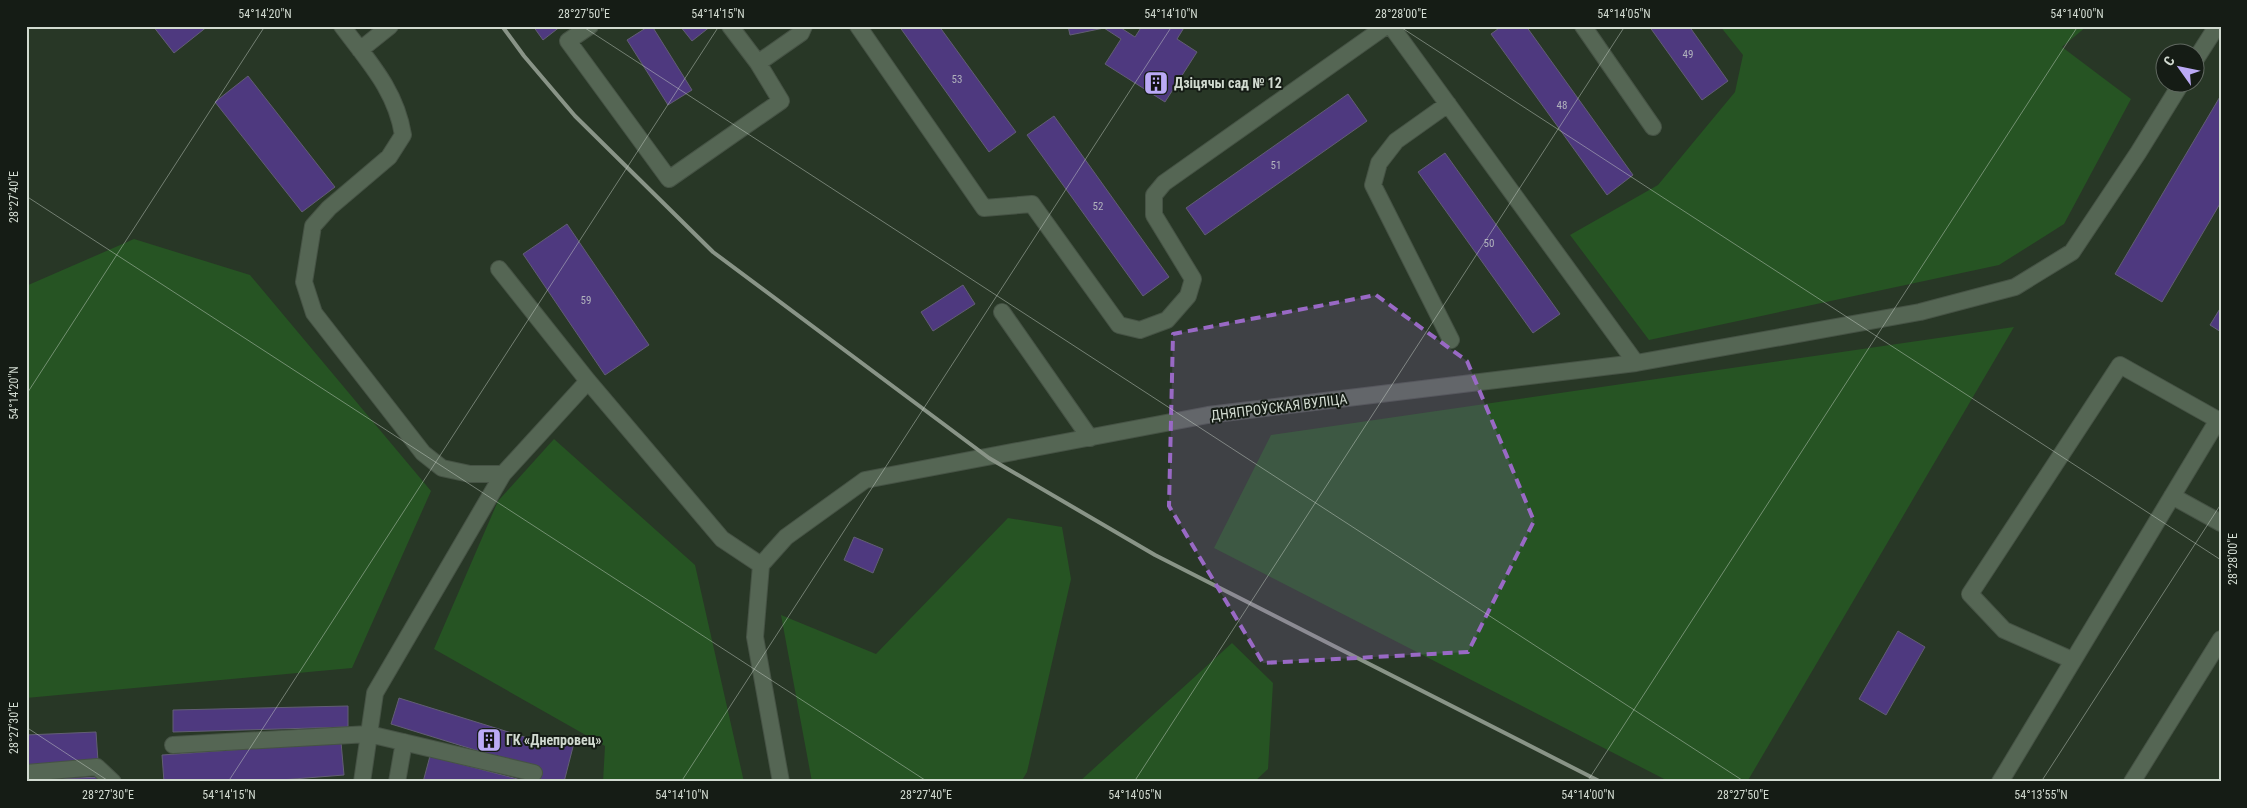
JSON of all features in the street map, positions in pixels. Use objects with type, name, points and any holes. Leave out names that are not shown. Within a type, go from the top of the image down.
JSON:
[{"type":"street","points":[[342,26],[384,82],[400,114],[403,135],[389,157],[329,208],[313,226],[304,282],[314,313],[423,454],[442,468],[470,474],[503,474]]},
{"type":"street","points":[[360,50],[390,26]]},
{"type":"street","points":[[590,26],[568,41],[669,179],[780,101],[758,63],[730,26]]},
{"type":"street","points":[[758,63],[801,33],[804,26]]},
{"type":"street","points":[[858,26],[984,208],[1032,204],[1119,325],[1140,330],[1166,320],[1188,296],[1192,279],[1154,215],[1154,195],[1164,183],[1386,26]]},
{"type":"street","points":[[1391,26],[1636,363]]},
{"type":"street","points":[[1583,26],[1653,127]]},
{"type":"street","points":[[2204,46],[2217,26]]},
{"type":"street","name":"ДНЯПРОЎСКАЯ ВУЛІЦА","points":[[761,565],[786,537],[865,480],[1208,416],[1636,363],[1920,312],[2015,287],[2072,252],[2176,92]]},
{"type":"street","points":[[1448,104],[1396,141],[1379,163],[1373,185],[1451,340]]},
{"type":"street","points":[[498,269],[588,381],[722,539],[761,565],[755,637],[781,782]]},
{"type":"street","points":[[1002,312],[1090,438]]},
{"type":"street","points":[[2000,782],[2218,420],[2120,365],[1970,594],[2004,630],[2072,660]]},
{"type":"street","points":[[362,782],[375,693],[503,474],[588,381]]},
{"type":"street","points":[[2172,496],[2221,523]]},
{"type":"street","points":[[2132,782],[2221,639]]},
{"type":"street","points":[[173,745],[369,734],[534,774]]},
{"type":"street","points":[[397,782],[404,742]]},
{"type":"street","points":[[26,772],[97,767],[113,782]]},
{"type":"highlighted area","points":[[1376,295],[1467,361],[1534,521],[1468,652],[1263,663],[1169,506],[1173,334]]},
{"type":"green space","points":[[1720,26],[2087,26],[2062,47],[2131,99],[2064,224],[1999,265],[1649,340],[1570,235],[1658,185],[1735,92],[1743,55]]},
{"type":"green space","points":[[134,239],[250,275],[431,491],[352,668],[26,698],[26,286]]},
{"type":"green space","points":[[2014,327],[1747,782],[1670,782],[1214,548],[1271,435]]},
{"type":"green space","points":[[554,439],[695,565],[744,782],[603,782],[605,746],[434,649],[498,501]]},
{"type":"green space","points":[[1008,518],[1062,527],[1071,579],[1027,772],[1021,782],[812,782],[781,615],[876,654]]},
{"type":"green space","points":[[1232,643],[1273,683],[1268,769],[1254,782],[1079,782]]},
{"type":"building","points":[[153,26],[208,26],[174,53]]},
{"type":"building","points":[[533,26],[561,26],[543,40]]},
{"type":"building","points":[[652,26],[692,90],[668,105],[627,40]]},
{"type":"building","points":[[680,26],[711,26],[692,41]]},
{"type":"building","points":[[899,26],[939,26],[1016,132],[989,152]]},
{"type":"building","name":"Дзіцячы сад № 12","points":[[1068,26],[1118,26],[1135,37],[1142,26],[1185,26],[1177,39],[1197,52],[1165,102],[1105,64],[1121,39],[1104,28],[1070,35]]},
{"type":"building","points":[[1502,26],[1526,26],[1633,175],[1607,195],[1491,34]]},
{"type":"building","points":[[1649,26],[1689,26],[1728,81],[1702,100]]},
{"type":"building","points":[[248,76],[335,187],[302,212],[215,102]]},
{"type":"building","points":[[1348,94],[1367,121],[1205,235],[1186,208]]},
{"type":"building","points":[[2221,95],[2221,202],[2162,302],[2115,274]]},
{"type":"building","points":[[1054,116],[1169,277],[1143,296],[1027,135]]},
{"type":"building","points":[[1445,153],[1560,314],[1533,333],[1418,172]]},
{"type":"building","points":[[567,224],[649,345],[605,375],[523,254]]},
{"type":"building","points":[[963,285],[975,304],[933,331],[921,312]]},
{"type":"building","points":[[2221,307],[2221,332],[2210,325]]},
{"type":"building","points":[[854,537],[883,549],[873,573],[844,560]]},
{"type":"building","points":[[1898,631],[1925,647],[1886,715],[1859,699]]},
{"type":"building","name":"ГК «Днепровец»","points":[[399,698],[547,744],[549,737],[574,743],[564,782],[537,782],[540,770],[391,724]]},
{"type":"building","points":[[348,706],[348,727],[173,732],[173,710]]},
{"type":"building","points":[[96,732],[98,761],[26,765],[26,735]]},
{"type":"building","points":[[341,742],[344,775],[255,782],[164,782],[162,755]]},
{"type":"building","name":"ГК «Днепровец»","points":[[430,756],[529,782],[423,782]]},
{"type":"building","points":[[103,777],[103,782],[26,782],[26,780]]},
{"type":"railway","points":[[502,26],[524,56],[575,116],[713,252],[989,458],[1155,555],[1601,782]]},
{"type":"place","name":"Дзіцячы сад № 12","points":[[1156,83]]},
{"type":"place","name":"ГК «Днепровец»","points":[[489,740]]}]
